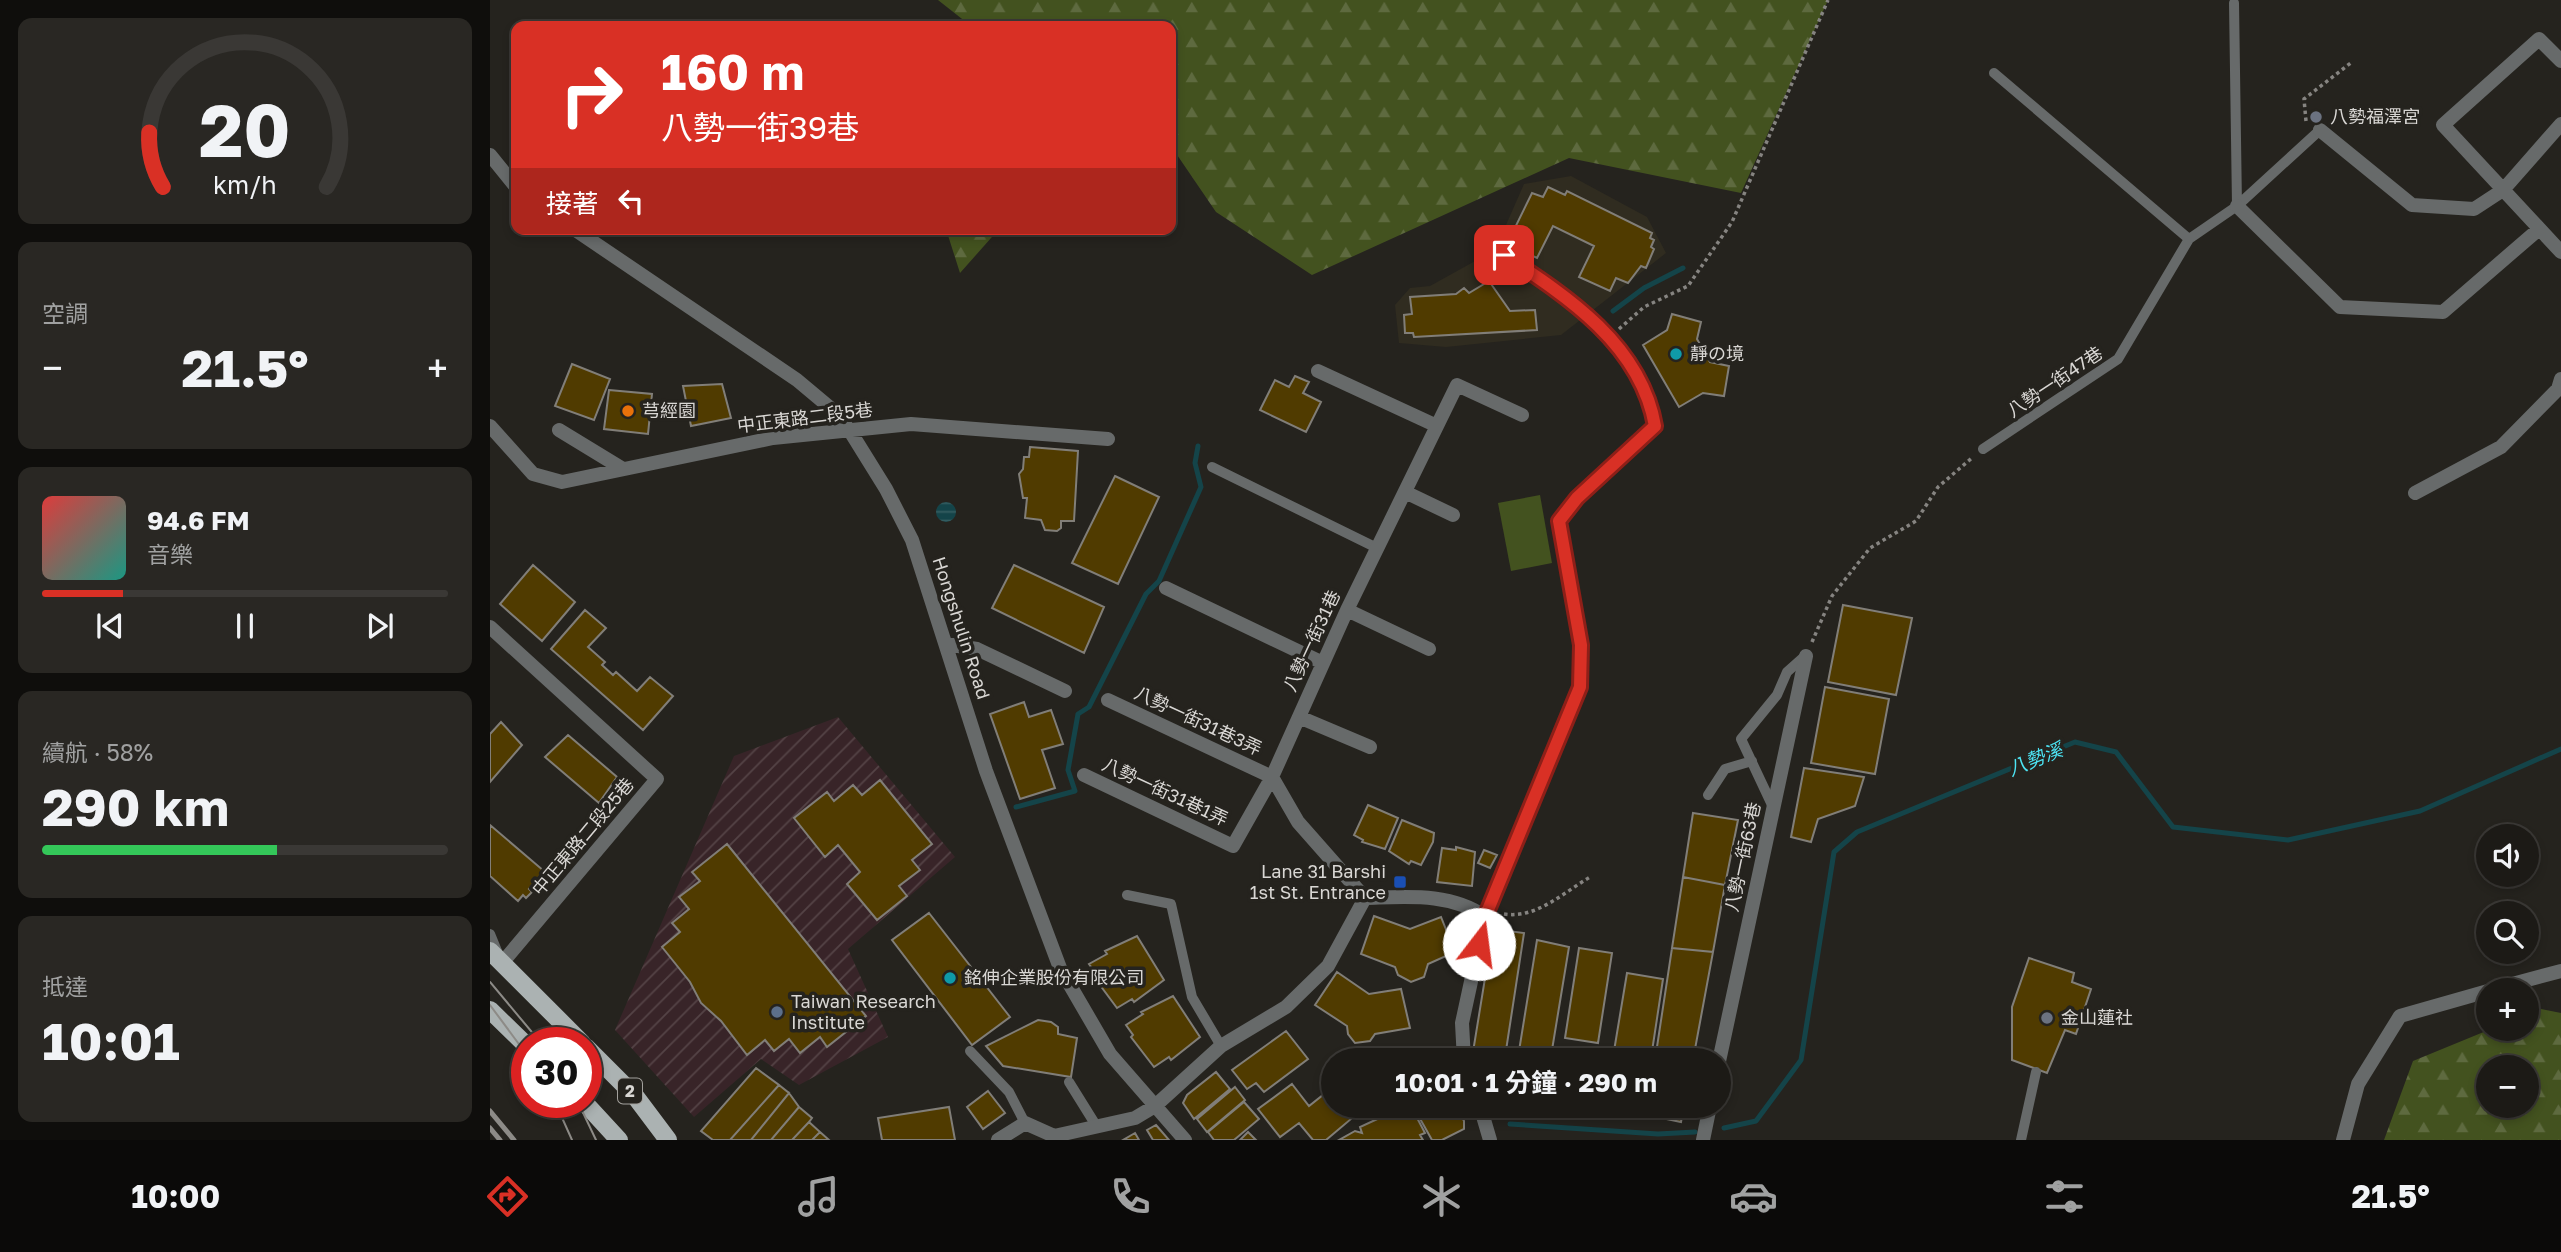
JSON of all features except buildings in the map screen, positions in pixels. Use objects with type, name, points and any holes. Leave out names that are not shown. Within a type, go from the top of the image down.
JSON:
[{"type":"main road","points":[[496,957],[566,1027]]},
{"type":"main road","points":[[490,1010],[511,1030]]},
{"type":"main road","name":"2","points":[[602,1063],[635,1096],[668,1140]]},
{"type":"main road","name":"2","points":[[599,1118],[617,1138]]},
{"type":"street","points":[[2561,61],[2539,39],[2443,125],[2561,252]]},
{"type":"street","points":[[2319,130],[2412,205],[2474,209],[2503,190],[2561,124]]},
{"type":"street","points":[[490,155],[511,181]]},
{"type":"street","points":[[2237,206],[2340,307],[2443,312],[2539,229]]},
{"type":"street","name":"Hongshulin Road","points":[[583,235],[797,380],[834,411],[850,431],[886,489],[912,540],[986,771],[1059,968],[1110,1054],[1185,1140]]},
{"type":"street","points":[[1463,1048],[1462,1023],[1485,917],[1580,687],[1581,645],[1559,521],[1577,498],[1655,426],[1651,402],[1628,361],[1609,337],[1573,301],[1504,255]]},
{"type":"street","points":[[1318,371],[1437,426]]},
{"type":"street","points":[[2415,493],[2501,447],[2557,389],[2561,379]]},
{"type":"street","name":"八勢一街31巷","points":[[1272,778],[1347,610],[1457,385],[1522,415]]},
{"type":"street","name":"中正東路二段5巷","points":[[490,426],[533,474],[562,482],[773,438],[911,424],[1108,439]]},
{"type":"street","points":[[559,430],[623,469]]},
{"type":"street","points":[[1405,492],[1452,515]]},
{"type":"street","points":[[1166,588],[1323,663]]},
{"type":"street","points":[[1347,610],[1429,649]]},
{"type":"street","name":"中正東路二段25巷","points":[[490,628],[657,779],[496,957]]},
{"type":"street","points":[[946,643],[976,649],[1065,691]]},
{"type":"street","name":"八勢一街63巷","points":[[1722,1048],[1806,656]]},
{"type":"street","name":"八勢一街31巷3弄","points":[[1108,700],[1272,778]]},
{"type":"street","points":[[1299,717],[1370,747]]},
{"type":"street","name":"八勢一街31巷1弄","points":[[1084,775],[1233,846],[1272,778]]},
{"type":"street","points":[[1272,778],[1298,822],[1365,898],[1422,897],[1470,906],[1485,917]]},
{"type":"street","points":[[998,1140],[1025,1122],[1054,1136],[1135,1118],[1155,1106],[1221,1046],[1286,1007],[1328,965],[1365,898]]},
{"type":"street","points":[[2536,978],[2561,971]]},
{"type":"street","points":[[2343,1140],[2358,1084],[2400,1016],[2476,995]]},
{"type":"street","points":[[1484,1118],[1490,1140]]},
{"type":"street","points":[[1703,1140],[1708,1118]]},
{"type":"lane","points":[[2234,4],[2237,206]]},
{"type":"lane","points":[[1994,73],[2189,239],[2237,206],[2319,130]]},
{"type":"lane","name":"八勢一街47巷","points":[[1983,450],[2118,359],[2189,239]]},
{"type":"lane","points":[[1212,467],[1377,548]]},
{"type":"lane","points":[[1773,807],[1741,739],[1777,695],[1787,672],[1806,656]]},
{"type":"lane","points":[[1708,795],[1725,769],[1752,761]]},
{"type":"lane","points":[[1127,895],[1171,904],[1192,997],[1221,1046]]},
{"type":"lane","points":[[490,934],[496,957]]},
{"type":"lane","points":[[970,1051],[1009,1092],[1025,1122]]},
{"type":"lane","points":[[2021,1140],[2036,1072]]},
{"type":"lane","points":[[1069,1082],[1097,1127]]},
{"type":"path","points":[[1609,337],[1644,307],[1688,286],[1732,222],[1828,0]]},
{"type":"path","points":[[2308,141],[2304,99],[2352,62]]},
{"type":"path","points":[[1806,656],[1832,596],[1870,548],[1916,521],[1938,487],[1983,450]]},
{"type":"path","points":[[1485,917],[1499,913],[1518,916],[1533,912],[1590,877]]},
{"type":"shaded area","points":[[1571,176],[1647,217],[1666,253],[1561,335],[1446,347],[1399,343],[1395,305],[1410,288],[1430,286],[1495,250],[1524,184]]},
{"type":"shaded area","points":[[838,717],[955,857],[848,949],[888,1037],[799,1085],[761,1059],[694,1117],[615,1030],[734,756]]},
{"type":"green space","points":[[938,0],[1828,0],[1741,193],[1569,158],[1312,275],[1216,212],[1176,153],[1176,21],[965,21]]},
{"type":"green space","points":[[948,235],[994,235],[960,273]]},
{"type":"green space","points":[[1540,495],[1552,563],[1511,571],[1498,503]]},
{"type":"green space","points":[[2539,1010],[2561,1013],[2561,1140],[2384,1140],[2413,1061],[2476,1035],[2476,1041],[2539,1041]]},
{"type":"water","points":[[946,502],[953,505],[956,512],[953,519],[946,522],[939,519],[936,512],[939,505]]},
{"type":"waterway","points":[[1613,311],[1644,288],[1683,268]]},
{"type":"waterway","points":[[1016,807],[1075,791],[1068,770],[1078,714],[1089,707],[1146,594],[1159,581],[1201,487],[1195,463],[1198,446]]},
{"type":"waterway","name":"八勢溪","points":[[1724,1128],[1756,1121],[1801,1060],[1834,852],[1857,832],[2075,742],[2116,752],[2173,827],[2288,840],[2420,811],[2561,749]]},
{"type":"waterway","name":"八勢溪","points":[[1510,1124],[1658,1134],[1695,1132]]},
{"type":"tram line","points":[[490,982],[528,1027]]},
{"type":"tram line","points":[[490,1005],[511,1033]]},
{"type":"tram line","points":[[562,1118],[572,1140]]},
{"type":"tram line","points":[[586,1118],[596,1140]]},
{"type":"railway","points":[[490,1111],[514,1140]]},
{"type":"railway","points":[[490,1128],[500,1140]]},
{"type":"place","name":"八勢福澤宮","points":[[2316,117]]},
{"type":"place","name":"靜の境","points":[[1676,354]]},
{"type":"place","name":"芎經園","points":[[628,411]]},
{"type":"place","name":"Lane 31 Barshi 1st St. Entrance","points":[[1400,882]]},
{"type":"place","name":"銘伸企業股份有限公司","points":[[950,978]]},
{"type":"place","name":"Taiwan Research Institute","points":[[777,1012]]},
{"type":"place","name":"金山蓮社","points":[[2047,1018]]},
{"type":"route","points":[[1479,944],[1485,917],[1580,687],[1581,645],[1559,521],[1577,498],[1634,449],[1655,426],[1651,402],[1628,361],[1609,337],[1573,301],[1504,255]]}]
